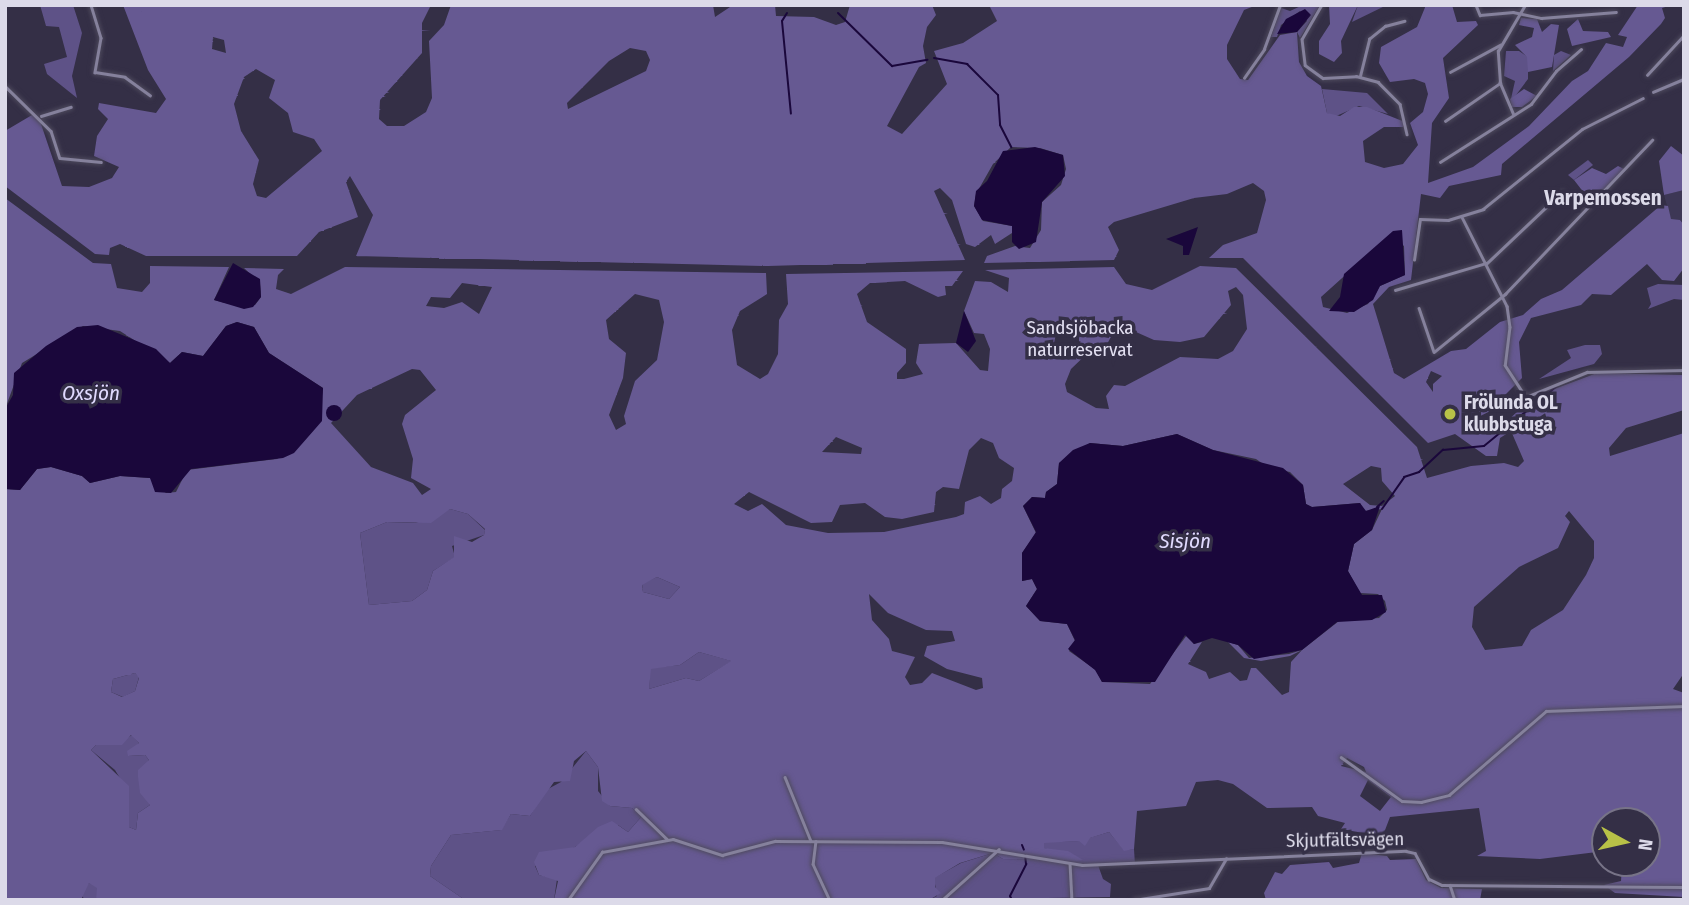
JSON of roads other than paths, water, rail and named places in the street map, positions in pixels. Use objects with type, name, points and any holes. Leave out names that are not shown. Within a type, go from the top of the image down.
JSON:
[{"type":"street","points":[[91,5],[101,38],[95,72],[125,77],[150,95]]},
{"type":"street","points":[[1244,78],[1264,49],[1280,5]]},
{"type":"street","points":[[1322,5],[1302,39],[1305,65],[1323,78],[1360,76],[1378,82],[1396,99],[1407,120],[1407,134]]},
{"type":"street","points":[[1476,5],[1479,14],[1521,13],[1541,18],[1616,12]]},
{"type":"street","points":[[1450,72],[1500,45],[1525,5]]},
{"type":"street","points":[[1360,76],[1371,37],[1385,26],[1404,21]]},
{"type":"street","points":[[1647,75],[1684,35]]},
{"type":"street","points":[[1500,45],[1500,83],[1513,114]]},
{"type":"street","points":[[1440,162],[1534,102],[1556,71],[1581,49]]},
{"type":"street","points":[[1653,92],[1684,79]]},
{"type":"street","points":[[1445,121],[1500,83]]},
{"type":"street","points":[[5,86],[39,116],[54,135],[60,158],[101,162]]},
{"type":"street","points":[[1414,260],[1420,219],[1462,217],[1494,202],[1583,128],[1643,98]]},
{"type":"street","points":[[39,116],[71,107]]},
{"type":"street","points":[[1419,308],[1434,352],[1502,297],[1651,140]]},
{"type":"street","points":[[1395,290],[1486,263],[1562,192]]},
{"type":"street","points":[[1462,217],[1502,297],[1510,320],[1505,365],[1514,386],[1528,398],[1587,372],[1684,370]]},
{"type":"street","points":[[1341,757],[1402,801],[1433,800],[1449,795],[1546,711],[1684,706]]},
{"type":"street","points":[[785,777],[811,842]]},
{"type":"street","points":[[636,809],[667,839]]},
{"type":"street","points":[[568,900],[602,852],[667,839],[683,839],[722,855],[768,841],[928,841],[999,849],[1070,863],[1226,858]]},
{"type":"street","points":[[816,842],[813,863],[830,900]]},
{"type":"street","points":[[942,900],[999,849]]},
{"type":"street","name":"Skjutfältsvägen","points":[[1226,858],[1410,851],[1431,881],[1450,885]]},
{"type":"street","points":[[1134,900],[1209,888],[1226,858]]},
{"type":"street","points":[[1070,863],[1072,900]]},
{"type":"street","points":[[1455,900],[1450,885],[1684,887]]},
{"type":"water","points":[[1305,9],[1311,15],[1297,32],[1277,34],[1286,19]]},
{"type":"water","points":[[1035,147],[1063,155],[1065,176],[1042,202],[1036,242],[1019,249],[1012,242],[1012,226],[982,220],[974,206],[976,191],[987,181],[1003,151]]},
{"type":"water","points":[[1198,227],[1189,255],[1183,255],[1183,246],[1166,239]]},
{"type":"water","points":[[1402,230],[1405,275],[1380,286],[1373,300],[1354,312],[1329,311],[1340,297],[1344,274],[1393,231]]},
{"type":"water","points":[[233,263],[260,279],[261,297],[253,307],[244,309],[214,300]]},
{"type":"water","points":[[964,311],[976,341],[968,352],[956,343]]},
{"type":"water","name":"Oxsjön","points":[[237,322],[254,327],[269,353],[323,388],[322,421],[294,453],[283,458],[191,469],[171,493],[155,492],[150,478],[120,476],[90,483],[82,476],[51,467],[37,469],[20,490],[5,489],[5,409],[13,395],[14,373],[46,346],[77,327],[98,325],[156,349],[170,363],[182,352],[203,356],[226,326]]},
{"type":"water","points":[[334,405],[340,407],[340,419],[334,421],[328,419],[326,413],[328,407]]},
{"type":"water","name":"Sisjön","points":[[1177,434],[1213,450],[1283,468],[1303,485],[1306,504],[1312,507],[1360,503],[1366,511],[1380,506],[1372,530],[1354,544],[1348,571],[1362,595],[1382,595],[1386,612],[1372,620],[1337,622],[1302,650],[1254,659],[1238,645],[1212,638],[1194,644],[1185,635],[1155,682],[1102,682],[1095,670],[1068,649],[1075,640],[1067,624],[1040,621],[1026,606],[1037,589],[1032,579],[1022,581],[1022,553],[1036,532],[1023,506],[1032,497],[1045,498],[1046,492],[1057,484],[1059,463],[1073,450],[1090,443],[1123,446]]},
{"type":"waterway","points":[[787,13],[782,21],[791,114]]},
{"type":"waterway","points":[[838,13],[892,66],[927,60]]},
{"type":"waterway","points":[[934,58],[967,64],[998,95],[1000,125],[1011,147]]},
{"type":"waterway","points":[[1382,509],[1404,477],[1419,472],[1443,450],[1484,446],[1557,386]]},
{"type":"waterway","points":[[1377,507],[1384,501]]},
{"type":"waterway","points":[[1022,845],[1024,850]]},
{"type":"waterway","points":[[1012,900],[1010,896],[1026,864],[1025,855]]},
{"type":"place","name":"Frölunda OL klubbstuga","points":[[1450,414]]},
{"type":"district","name":"Varpemossen","points":[[1603,198]]},
{"type":"park label","name":"Sandsjöbacka naturreservat","points":[[1080,339]]}]
